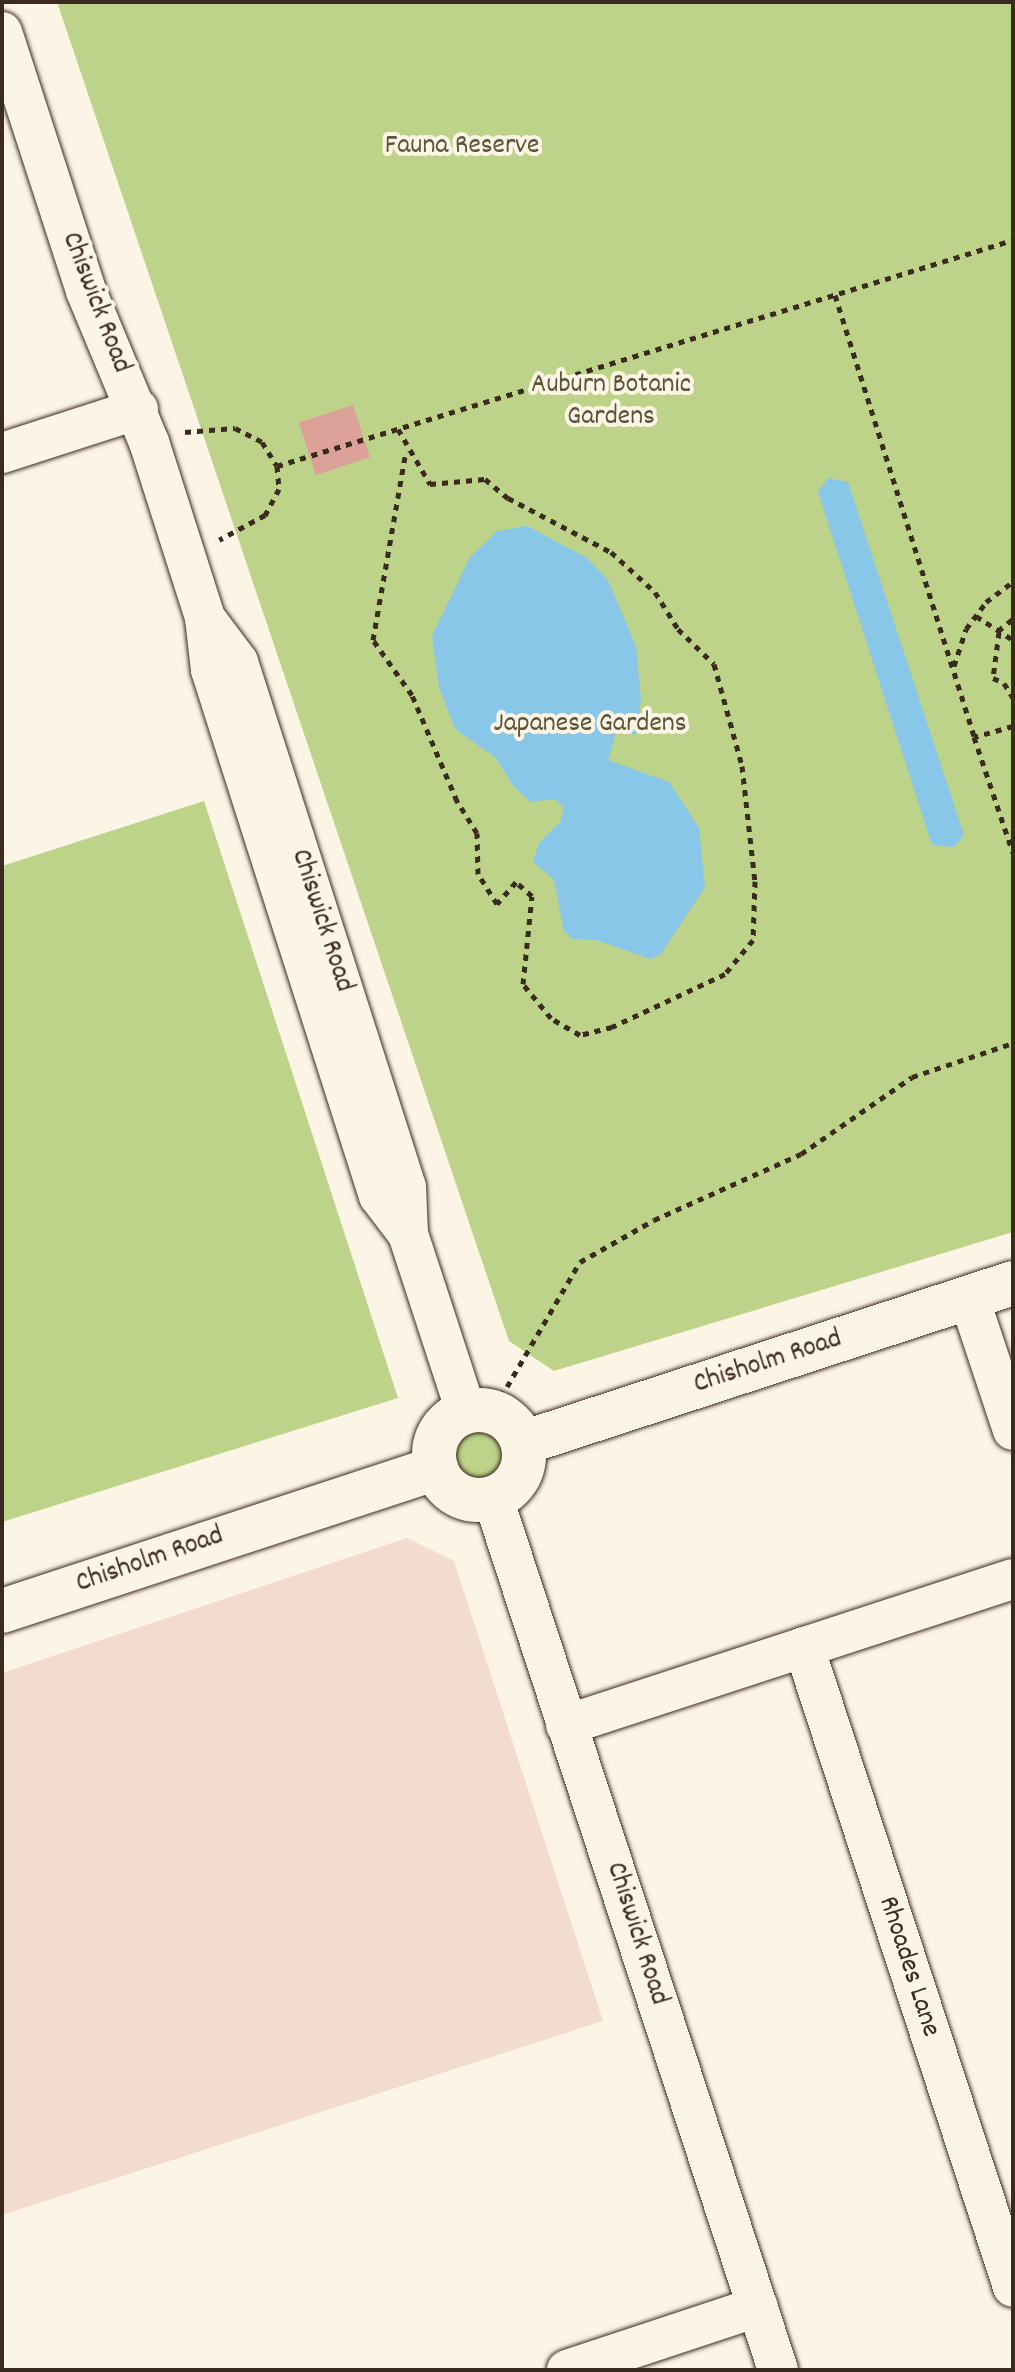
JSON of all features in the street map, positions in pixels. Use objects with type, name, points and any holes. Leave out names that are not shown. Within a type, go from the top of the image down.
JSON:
[{"type":"main road","name":"Chisholm Road","points":[[495,1423],[969,1298],[1013,1283]]},
{"type":"main road","points":[[453,1418],[495,1423],[525,1456],[516,1482],[493,1498],[479,1500],[452,1491],[436,1468],[436,1440],[453,1418]]},
{"type":"main road","name":"Chisholm Road","points":[[2,1611],[436,1468]]},
{"type":"street","name":"Chiswick Road","points":[[2,32],[86,291],[144,425],[205,618],[238,662],[406,1187],[408,1234],[495,1423]]},
{"type":"street","points":[[2,453],[144,425]]},
{"type":"street","points":[[969,1298],[1013,1430]]},
{"type":"street","name":"Chiswick Road","points":[[493,1498],[778,2370]]},
{"type":"street","points":[[566,1725],[1013,1579]]},
{"type":"street","name":"Rhoades Lane","points":[[804,1647],[1013,2287]]},
{"type":"street","points":[[567,2370],[758,2307]]},
{"type":"path","points":[[277,466],[1013,240]]},
{"type":"path","points":[[835,295],[1013,853]]},
{"type":"path","points":[[144,425],[235,428],[262,442],[277,466],[279,489],[265,515],[233,535],[185,553]]},
{"type":"path","points":[[398,429],[406,451],[430,484],[485,479],[508,498],[611,552],[655,592],[678,629],[714,664],[742,766],[755,881],[753,940],[725,974],[682,997],[580,1035],[551,1018],[523,984],[532,896],[516,882],[497,904],[478,874],[477,833],[457,801],[412,695],[373,640],[406,451]]},
{"type":"path","points":[[954,666],[966,629],[1013,582]]},
{"type":"path","points":[[976,616],[1013,640]]},
{"type":"path","points":[[1013,619],[998,632],[993,678],[1004,683],[1013,698]]},
{"type":"path","points":[[974,737],[1013,726]]},
{"type":"path","points":[[495,1423],[513,1374],[580,1262],[654,1220],[735,1188],[823,1142],[912,1077],[1013,1043]]},
{"type":"shaded area","points":[[407,1538],[454,1561],[603,2021],[2,2215],[2,1673]]},
{"type":"green space","name":"Auburn Botanic Gardens","points":[[57,2],[1013,2],[1013,1232],[554,1371],[509,1341]]},
{"type":"green space","points":[[204,801],[398,1398],[2,1522],[2,866]]},
{"type":"green space","points":[[481,1429],[500,1437],[508,1456],[500,1475],[481,1483],[462,1475],[454,1456],[462,1437]]},
{"type":"water","points":[[828,478],[848,482],[964,835],[954,847],[932,845],[818,492]]},
{"type":"water","points":[[527,526],[587,558],[608,580],[636,646],[641,699],[636,735],[617,730],[608,760],[669,782],[699,828],[705,887],[661,954],[650,959],[596,940],[573,939],[564,931],[554,880],[533,862],[539,843],[560,822],[564,808],[555,799],[531,802],[515,788],[495,757],[455,729],[439,687],[432,636],[470,557],[497,531]]},
{"type":"building","points":[[353,405],[370,457],[316,475],[299,423]]},
{"type":"park label","name":"Fauna Reserve","points":[[462,147]]},
{"type":"park label","name":"Japanese Gardens","points":[[590,725]]}]
